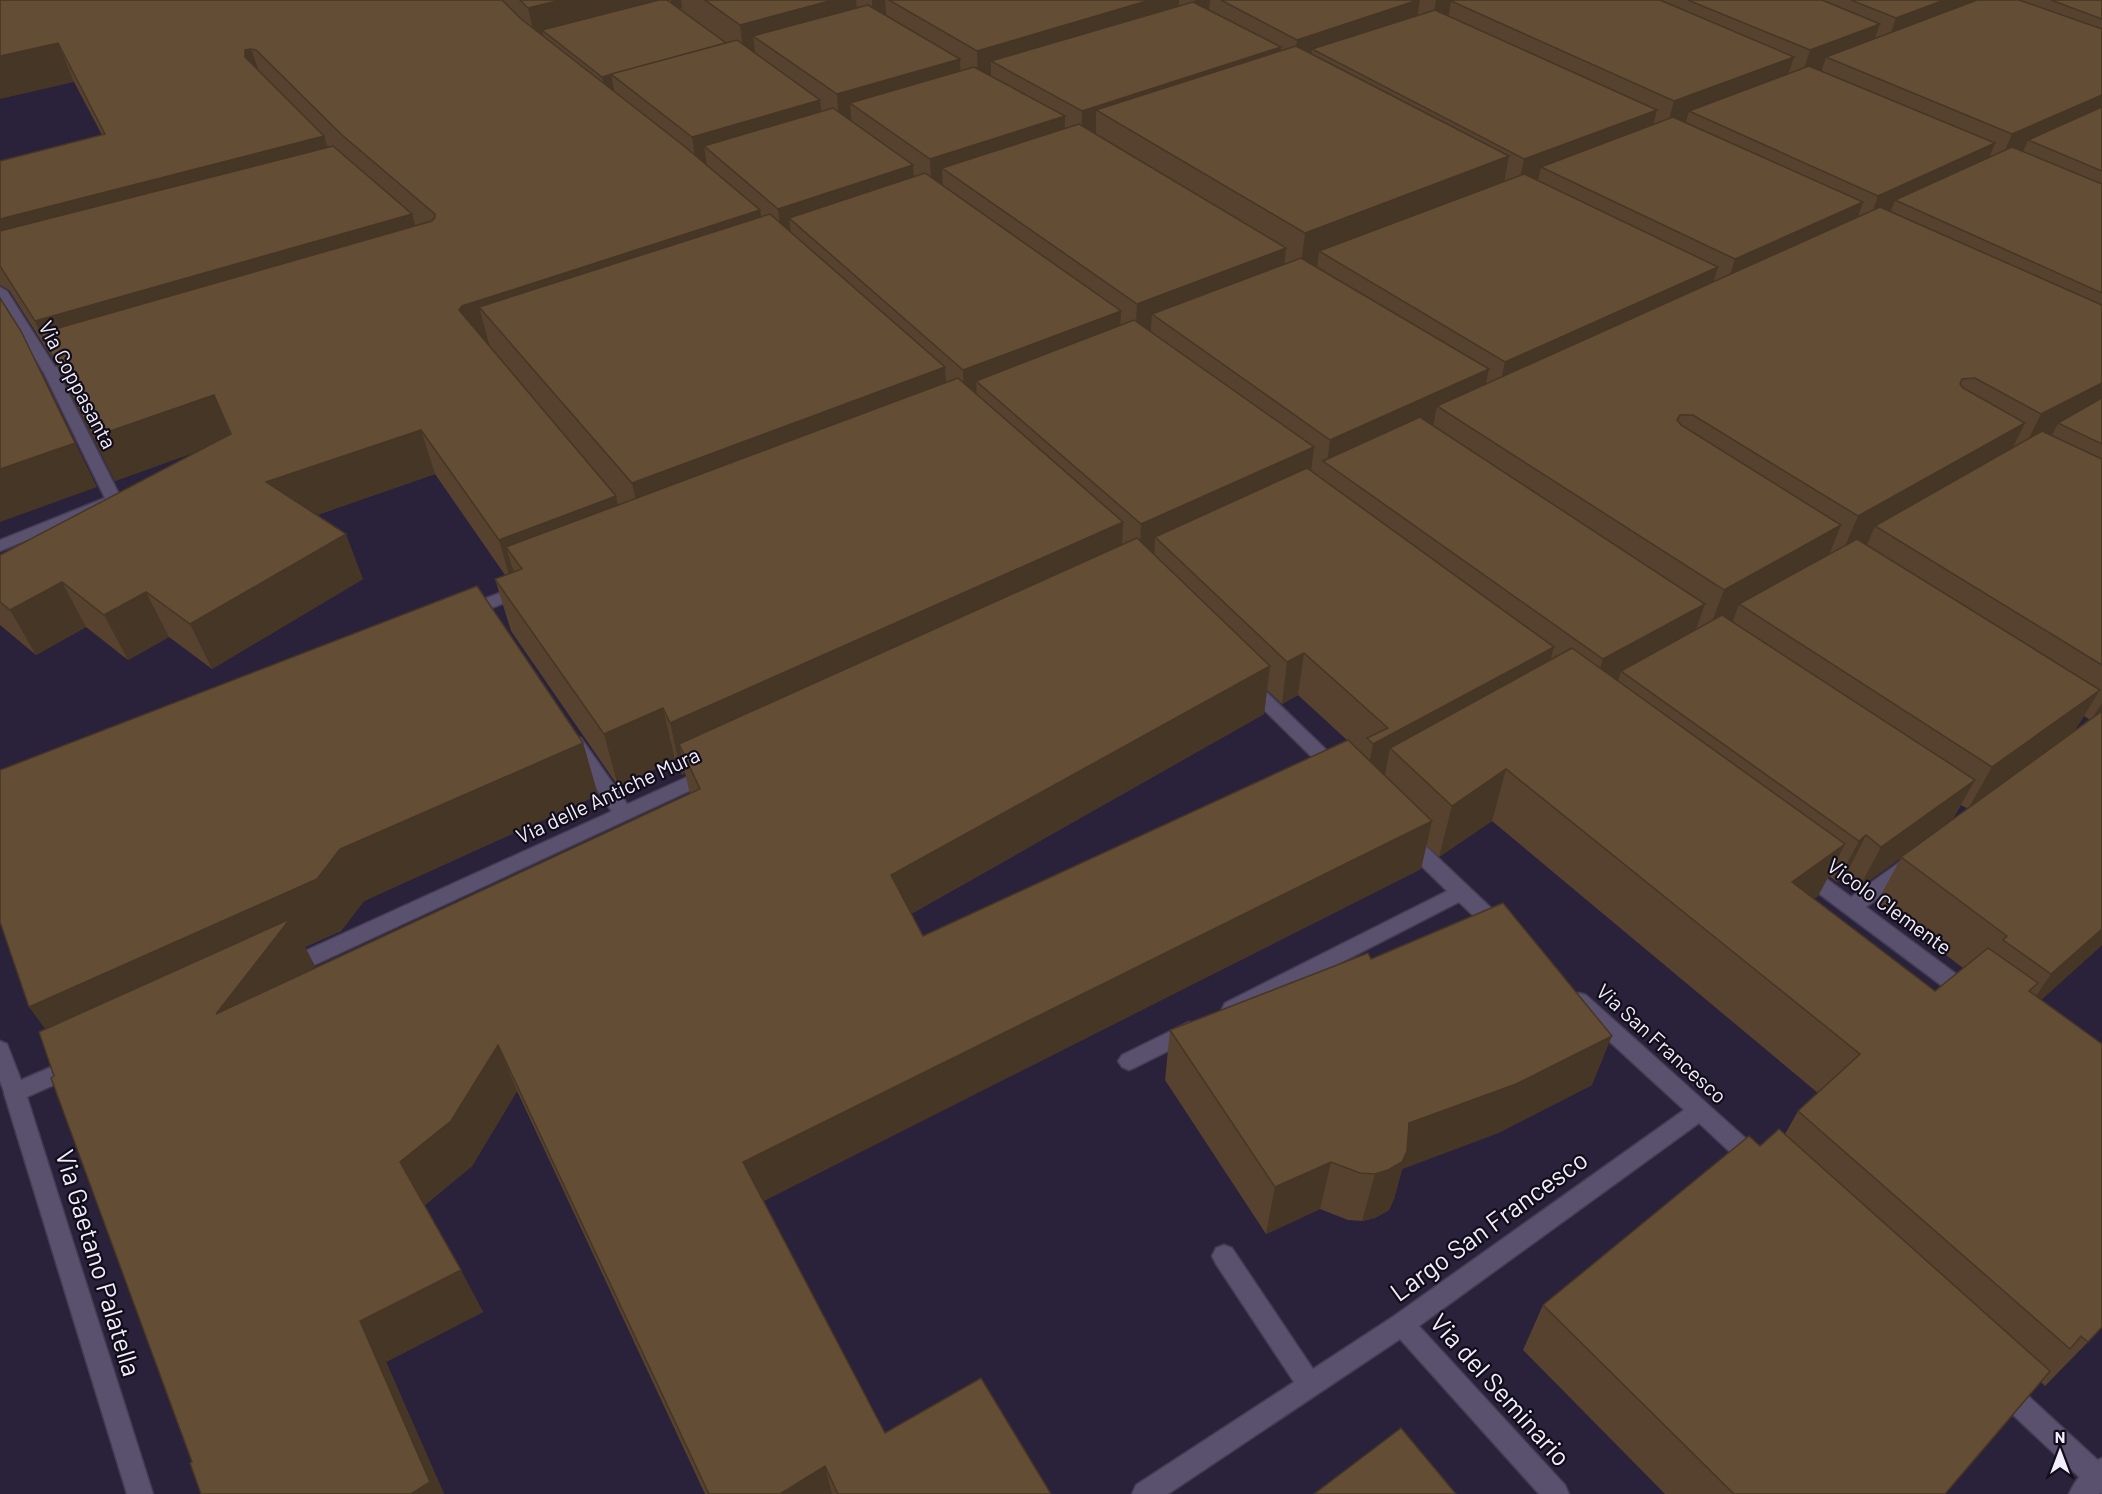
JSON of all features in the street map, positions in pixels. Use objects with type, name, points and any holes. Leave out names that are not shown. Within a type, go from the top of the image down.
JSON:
[{"type":"street","name":"Via Coppasanta","points":[[0,291],[51,373],[114,500],[0,546]]},
{"type":"street","points":[[51,373],[97,360]]},
{"type":"street","points":[[450,618],[486,610],[535,585]]},
{"type":"street","points":[[1238,675],[1348,781]]},
{"type":"street","points":[[563,724],[623,813]]},
{"type":"street","name":"Via delle Antiche Mura","points":[[276,973],[719,769]]},
{"type":"street","points":[[1396,829],[1460,893],[1514,941]]},
{"type":"street","points":[[1852,908],[1924,855]]},
{"type":"street","name":"Vicolo Clemente","points":[[1786,859],[1986,1007]]},
{"type":"street","points":[[1129,1061],[1460,893]]},
{"type":"street","name":"Via San Francesco","points":[[1567,989],[1769,1174]]},
{"type":"street","name":"Via Gaetano Palatella","points":[[0,1050],[140,1494]]},
{"type":"street","points":[[15,1093],[91,1058]]},
{"type":"street","name":"Largo San Francesco","points":[[1145,1494],[1402,1324],[1700,1110]]},
{"type":"street","points":[[1224,1256],[1310,1385]]},
{"type":"street","name":"Via del Seminario","points":[[1402,1324],[1556,1494]]},
{"type":"street","points":[[1994,1381],[2096,1480]]},
{"type":"building","points":[[0,0],[502,0],[520,18],[684,146],[760,210],[462,306],[459,310],[616,496],[499,540],[421,430],[266,482],[346,534],[190,624],[146,592],[104,615],[62,582],[10,610],[0,602],[0,555],[231,434],[214,395],[93,437],[41,333],[432,221],[435,214],[342,135],[256,50],[251,49],[245,50],[245,57],[324,136],[0,219],[0,161],[105,134],[58,43],[0,56]]},
{"type":"building","points":[[520,0],[561,0],[528,8]]},
{"type":"building","points":[[659,0],[667,0],[726,43],[602,77],[542,30]]},
{"type":"building","points":[[705,0],[833,0],[740,25]]},
{"type":"building","points":[[889,0],[1150,0],[977,51]]},
{"type":"building","points":[[1221,0],[1418,0],[1297,40]]},
{"type":"building","points":[[1660,0],[1794,57],[1674,101],[1451,1]]},
{"type":"building","points":[[1688,0],[1822,0],[1880,24],[1810,50]]},
{"type":"building","points":[[1851,0],[1944,0],[1896,18]]},
{"type":"building","points":[[1977,0],[2019,0],[2102,29],[2102,95],[2012,134],[1826,57]]},
{"type":"building","points":[[2051,0],[2102,0],[2102,19]]},
{"type":"building","points":[[1193,2],[1281,47],[1082,111],[991,61]]},
{"type":"building","points":[[868,5],[960,59],[837,94],[753,36]]},
{"type":"building","points":[[1435,10],[1657,110],[1524,159],[1312,49]]},
{"type":"building","points":[[737,40],[820,100],[692,137],[611,74]]},
{"type":"building","points":[[1296,46],[1509,156],[1305,233],[1096,110]]},
{"type":"building","points":[[1809,66],[1995,143],[1878,196],[1689,111]]},
{"type":"building","points":[[974,67],[1065,116],[930,159],[850,103]]},
{"type":"building","points":[[2102,107],[2102,171],[2028,140]]},
{"type":"building","points":[[833,108],[913,165],[778,209],[704,146]]},
{"type":"building","points":[[1673,117],[1863,202],[1735,259],[1541,167]]},
{"type":"building","points":[[1079,124],[1286,248],[1137,304],[942,168]]},
{"type":"building","points":[[333,146],[412,214],[35,321],[0,266],[0,231]]},
{"type":"building","points":[[2012,147],[2102,184],[2102,293],[1895,200]]},
{"type":"building","points":[[925,173],[1121,311],[963,370],[789,218]]},
{"type":"building","points":[[1524,174],[1718,267],[1505,362],[1319,251]]},
{"type":"building","points":[[1880,207],[2102,305],[2102,383],[2041,414],[1975,378],[1962,379],[1960,384],[1963,388],[2025,423],[1858,516],[1693,415],[1680,415],[1677,420],[1681,425],[1841,525],[1724,590],[1437,406]]},
{"type":"building","points":[[770,214],[945,367],[632,483],[479,307]]},
{"type":"building","points":[[1301,258],[1489,369],[1330,440],[1152,314]]},
{"type":"building","points":[[0,298],[21,331],[75,443],[0,469]]},
{"type":"building","points":[[1134,320],[1314,447],[1141,524],[976,381]]},
{"type":"building","points":[[958,378],[1123,522],[670,723],[663,708],[604,734],[495,579],[522,569],[506,547]]},
{"type":"building","points":[[2102,398],[2102,444],[2058,423]]},
{"type":"building","points":[[1420,417],[1705,604],[1603,659],[1323,461]]},
{"type":"building","points":[[2042,431],[2102,459],[2102,665],[1875,526]]},
{"type":"building","points":[[1307,468],[1554,647],[1373,744],[1367,738],[1388,728],[1304,653],[1287,662],[1155,537]]},
{"type":"building","points":[[1137,538],[1270,666],[891,875],[923,936],[1348,740],[1432,821],[743,1162],[885,1433],[981,1378],[1051,1494],[838,1494],[825,1466],[780,1494],[709,1494],[498,1045],[451,1121],[400,1162],[461,1270],[360,1321],[430,1482],[411,1494],[201,1494],[190,1463],[192,1462],[51,1078],[54,1076],[39,1032],[290,919],[216,1014],[700,789],[679,744]]},
{"type":"building","points":[[1857,539],[2100,690],[1992,767],[1739,604]]},
{"type":"building","points":[[477,586],[583,743],[340,849],[317,879],[29,1007],[0,922],[0,770]]},
{"type":"building","points":[[1722,615],[1975,780],[1881,847],[1866,835],[1859,841],[1621,671]]},
{"type":"building","points":[[1572,648],[1845,844],[1792,882],[1935,991],[1988,948],[2038,983],[2029,991],[2102,1044],[2102,1327],[2088,1342],[2081,1336],[2070,1349],[1798,1111],[1860,1054],[1506,769],[1452,806],[1390,748]]},
{"type":"building","points":[[2102,711],[2102,929],[2051,974],[2003,940],[2007,936],[1901,857]]},
{"type":"building","points":[[1503,903],[1612,1036],[1516,1084],[1409,1123],[1407,1151],[1402,1162],[1388,1170],[1375,1174],[1360,1173],[1331,1162],[1275,1187],[1170,1030],[1368,953],[1371,959]]},
{"type":"building","points":[[1779,1129],[2050,1371],[1945,1494],[1734,1494],[1543,1305],[1749,1136],[1760,1146]]},
{"type":"building","points":[[1401,1428],[1456,1494],[1314,1494]]}]
